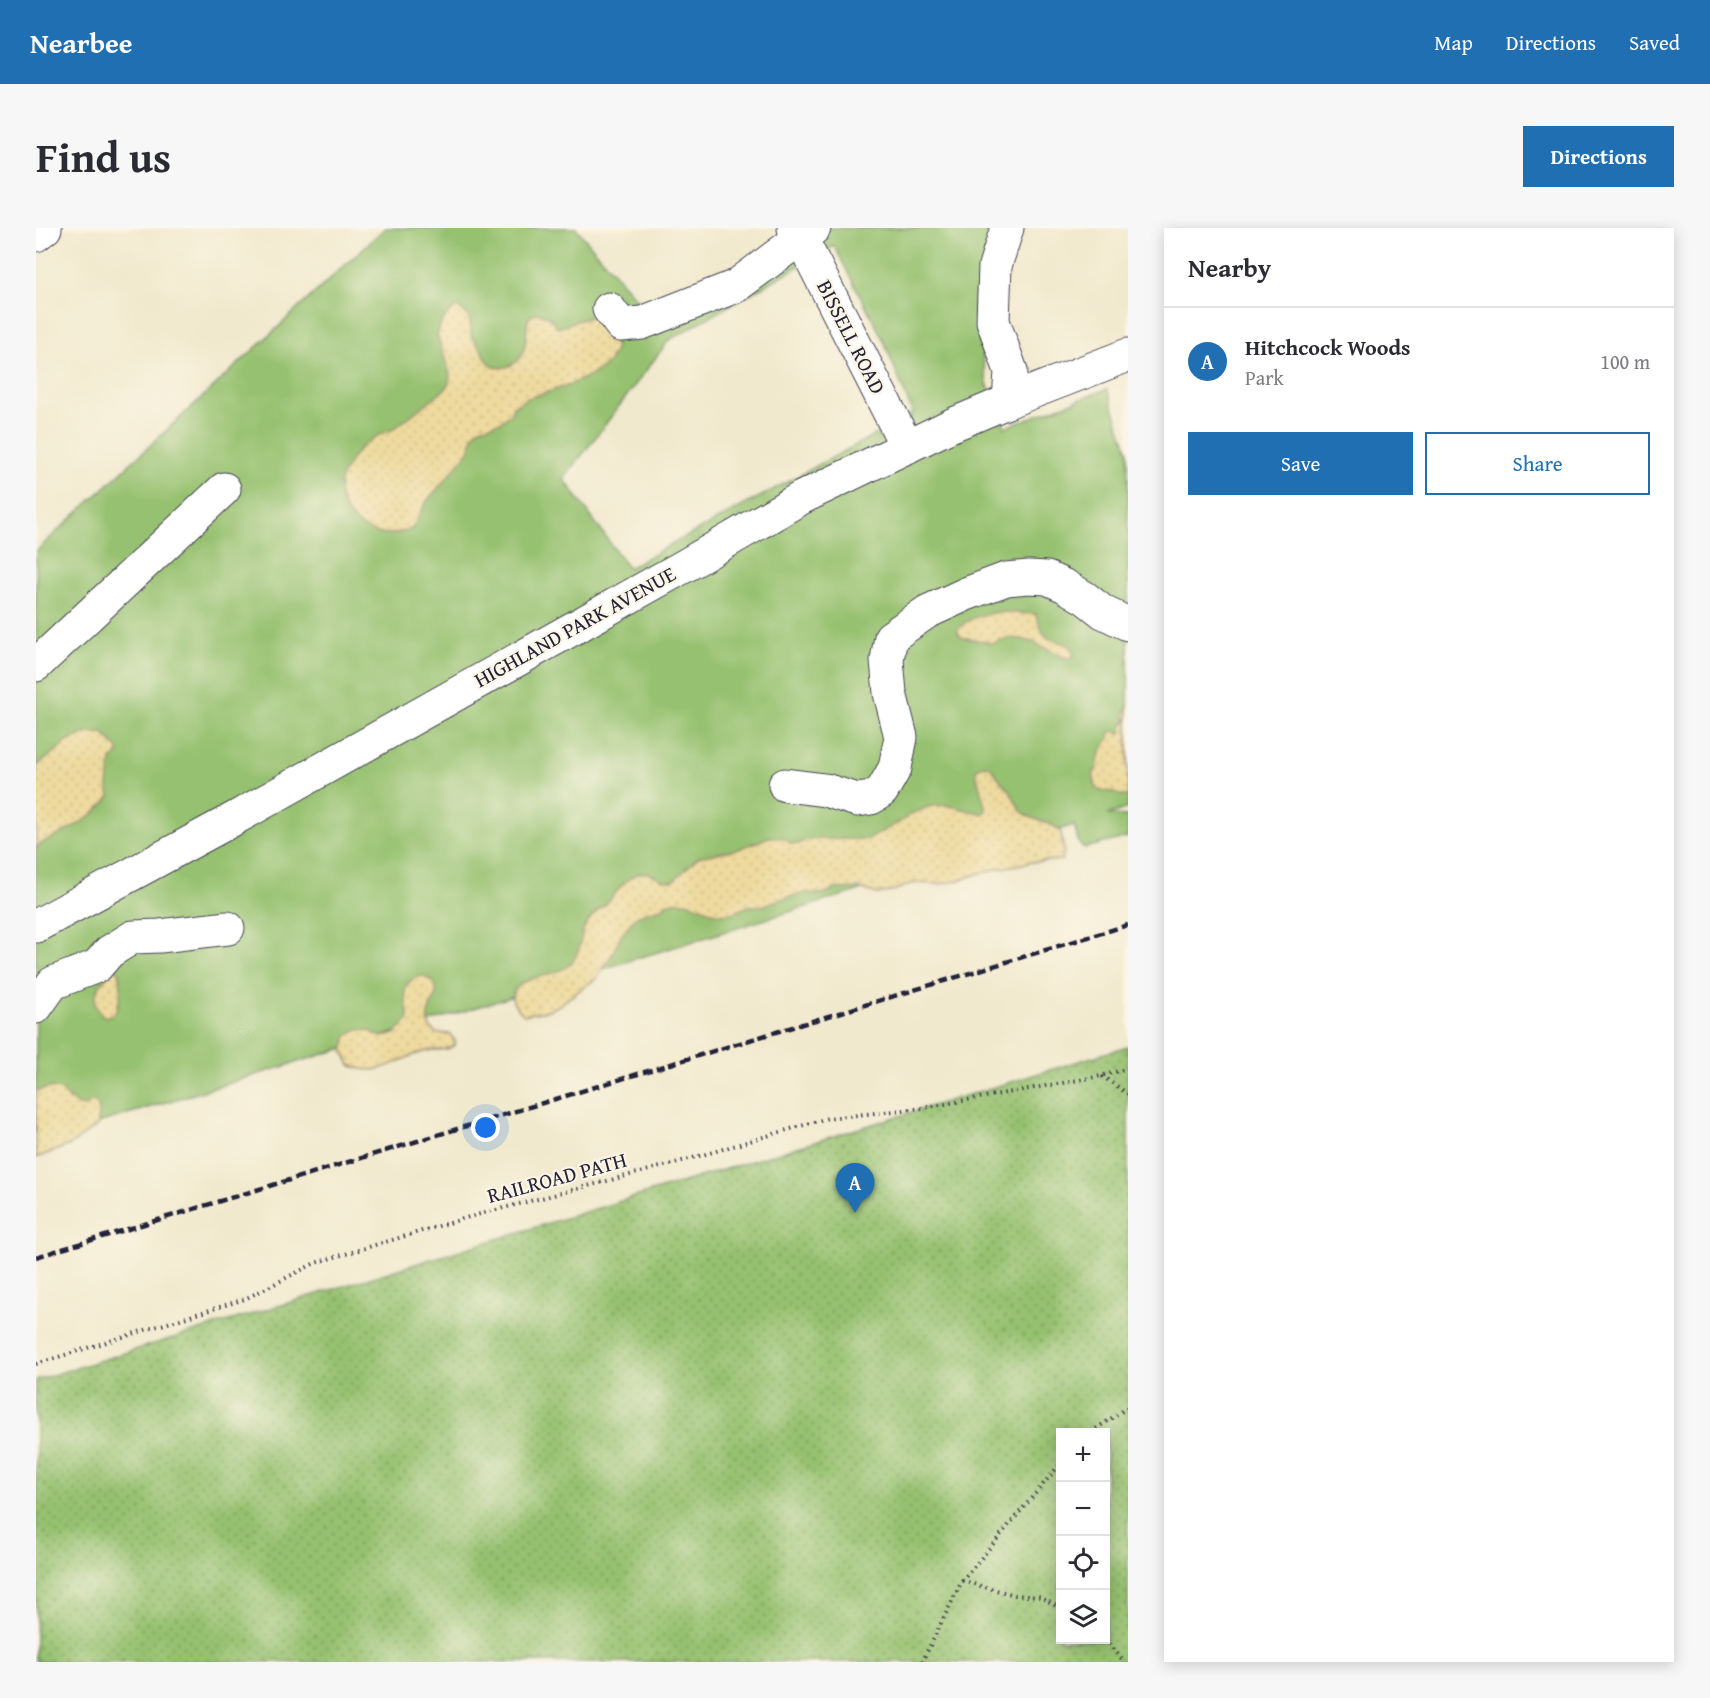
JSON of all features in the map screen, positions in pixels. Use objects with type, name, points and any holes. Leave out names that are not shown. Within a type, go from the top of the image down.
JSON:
[{"type":"street","points":[[36,235],[45,228]]},
{"type":"street","points":[[1007,228],[995,266],[993,321],[1011,371],[1009,401]]},
{"type":"street","points":[[609,309],[621,325],[642,323],[736,286],[803,231]]},
{"type":"street","name":"BISSELL ROAD","points":[[803,231],[908,447]]},
{"type":"street","name":"HIGHLAND PARK AVENUE","points":[[36,926],[230,821],[688,564],[801,498],[1009,401],[1128,355]]},
{"type":"street","points":[[36,665],[224,489]]},
{"type":"street","points":[[785,785],[825,790],[857,800],[871,798],[882,791],[895,768],[901,737],[890,693],[887,660],[891,637],[927,612],[956,598],[1006,579],[1047,578],[1065,586],[1103,612],[1128,624]]},
{"type":"street","points":[[36,1007],[53,983],[97,966],[109,952],[133,937],[228,928]]},
{"type":"path","name":"RAILROAD PATH","points":[[36,1364],[245,1299],[315,1263],[469,1216],[672,1164],[828,1118],[923,1108],[1101,1076],[1128,1068]]},
{"type":"path","points":[[1101,1076],[1128,1094]]},
{"type":"path","points":[[1097,1428],[1128,1407]]},
{"type":"path","points":[[922,1662],[962,1581],[1056,1469]]},
{"type":"path","points":[[962,1581],[1015,1595],[1040,1596],[1056,1606]]},
{"type":"path","points":[[1109,1644],[1124,1662]]},
{"type":"green space","points":[[385,228],[576,228],[650,315],[824,228],[992,228],[974,306],[987,383],[1005,427],[1107,389],[1128,451],[1128,808],[1107,815],[1128,816],[1128,837],[1085,848],[1079,844],[1074,825],[36,1142],[36,551]],"holes":[[[834,246],[882,337],[913,414],[628,568],[564,479],[669,340]]]},
{"type":"green space","points":[[1128,1046],[1128,1662],[36,1662],[36,1380]]},
{"type":"sand","points":[[456,307],[467,315],[471,335],[488,361],[497,367],[506,367],[515,363],[521,356],[528,319],[536,313],[548,317],[558,328],[597,314],[607,318],[611,338],[616,348],[609,362],[600,370],[570,385],[526,399],[513,407],[510,414],[501,422],[480,428],[474,434],[469,452],[427,501],[412,529],[389,534],[367,529],[358,524],[344,507],[340,497],[342,475],[361,447],[392,430],[446,388],[450,374],[437,335],[442,321]]},
{"type":"sand","points":[[1004,612],[1036,614],[1045,635],[1071,647],[1074,655],[1071,658],[1065,658],[1036,643],[1021,639],[1010,638],[992,643],[961,637],[957,631],[960,626],[971,619]]},
{"type":"sand","points":[[1128,705],[1128,796],[1125,796],[1096,788],[1093,774],[1110,732],[1122,732],[1122,726],[1127,720],[1124,716]]},
{"type":"sand","points":[[86,733],[103,733],[119,753],[111,760],[108,786],[110,796],[87,819],[36,848],[36,767],[67,742]]},
{"type":"sand","points":[[983,765],[990,766],[1009,789],[1021,811],[1054,826],[1061,832],[1064,852],[1062,860],[1032,862],[987,871],[953,882],[914,883],[878,894],[858,888],[835,889],[823,894],[805,893],[762,906],[749,906],[732,913],[718,914],[690,903],[678,901],[666,904],[663,908],[635,917],[620,937],[611,957],[597,978],[556,1007],[524,1015],[512,1000],[513,992],[520,984],[556,972],[572,962],[588,922],[631,877],[644,873],[673,881],[698,857],[738,849],[769,837],[784,838],[791,844],[817,839],[869,839],[911,814],[931,806],[946,805],[983,814],[986,810],[976,769]]},
{"type":"sand","points":[[113,969],[118,970],[120,976],[120,997],[115,1013],[105,1017],[99,1011],[95,999],[99,986]]},
{"type":"sand","points":[[420,976],[425,976],[435,985],[435,998],[429,1012],[429,1026],[436,1033],[450,1034],[455,1045],[445,1049],[427,1051],[371,1070],[350,1065],[343,1051],[347,1036],[357,1029],[370,1031],[381,1037],[395,1034],[408,1020],[405,994],[407,984]]},
{"type":"sand","points":[[50,1088],[62,1090],[76,1104],[84,1106],[89,1102],[94,1102],[97,1104],[98,1125],[70,1145],[36,1158],[36,1091]]},
{"type":"railway","points":[[36,1257],[1128,925]]},
{"type":"place","name":"Hitchcock Woods","points":[[855,1213]]}]
